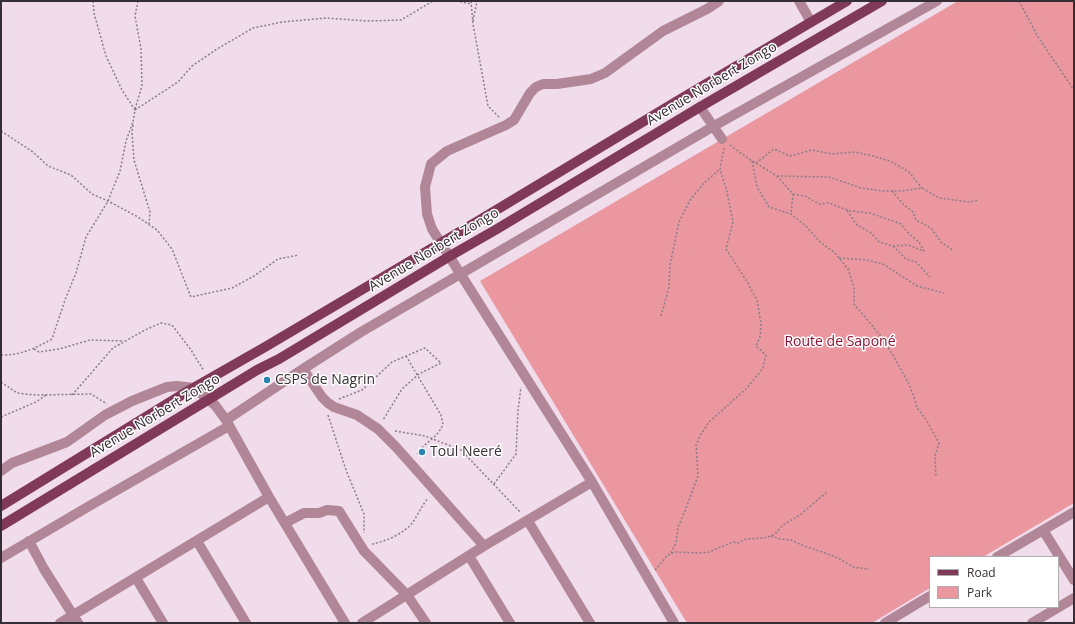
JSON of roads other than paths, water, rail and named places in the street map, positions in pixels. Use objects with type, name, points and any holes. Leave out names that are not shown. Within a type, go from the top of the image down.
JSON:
[{"type":"main road","name":"Avenue Norbert Zongo","points":[[1,506],[194,388],[847,1]]},
{"type":"main road","name":"Avenue Norbert Zongo","points":[[1,526],[257,370],[498,229],[700,107],[882,1]]},
{"type":"street","points":[[674,623],[592,482],[450,256],[440,243],[432,229],[424,187],[431,164],[447,151],[514,120],[530,92],[536,87],[542,84],[557,84],[584,80],[605,74],[663,31],[707,9],[719,1]]},
{"type":"street","points":[[799,1],[811,22]]},
{"type":"street","points":[[1,558],[228,423],[303,369],[361,332],[714,126],[937,1]]},
{"type":"street","points":[[700,107],[722,139]]},
{"type":"street","points":[[303,369],[322,397],[328,403],[334,407],[357,415],[378,429],[396,447],[484,546]]},
{"type":"street","points":[[1,471],[12,463],[67,442],[105,415],[167,387],[177,386],[194,388],[215,405],[228,423],[269,497],[345,623]]},
{"type":"street","points":[[362,623],[484,546],[592,482]]},
{"type":"street","points":[[60,623],[76,619],[136,578],[269,497]]},
{"type":"street","points":[[285,523],[304,513],[319,513],[327,510],[339,511],[364,548],[407,595],[426,623]]},
{"type":"street","points":[[999,556],[1074,512]]},
{"type":"street","points":[[528,521],[590,623]]},
{"type":"street","points":[[1043,530],[1074,580]]},
{"type":"street","points":[[29,541],[44,569],[76,619]]},
{"type":"street","points":[[197,542],[246,623]]},
{"type":"street","points":[[469,556],[510,623]]},
{"type":"street","points":[[136,578],[163,623]]},
{"type":"street","points":[[885,623],[929,597]]},
{"type":"street","points":[[1059,607],[1074,598]]},
{"type":"street","points":[[1032,623],[1057,608]]},
{"type":"place","name":"CSPS de Nagrin","points":[[267,380]]},
{"type":"place","name":"Toul Neeré","points":[[422,452]]},
{"type":"park label","name":"Route de Saponé","points":[[840,342]]}]
